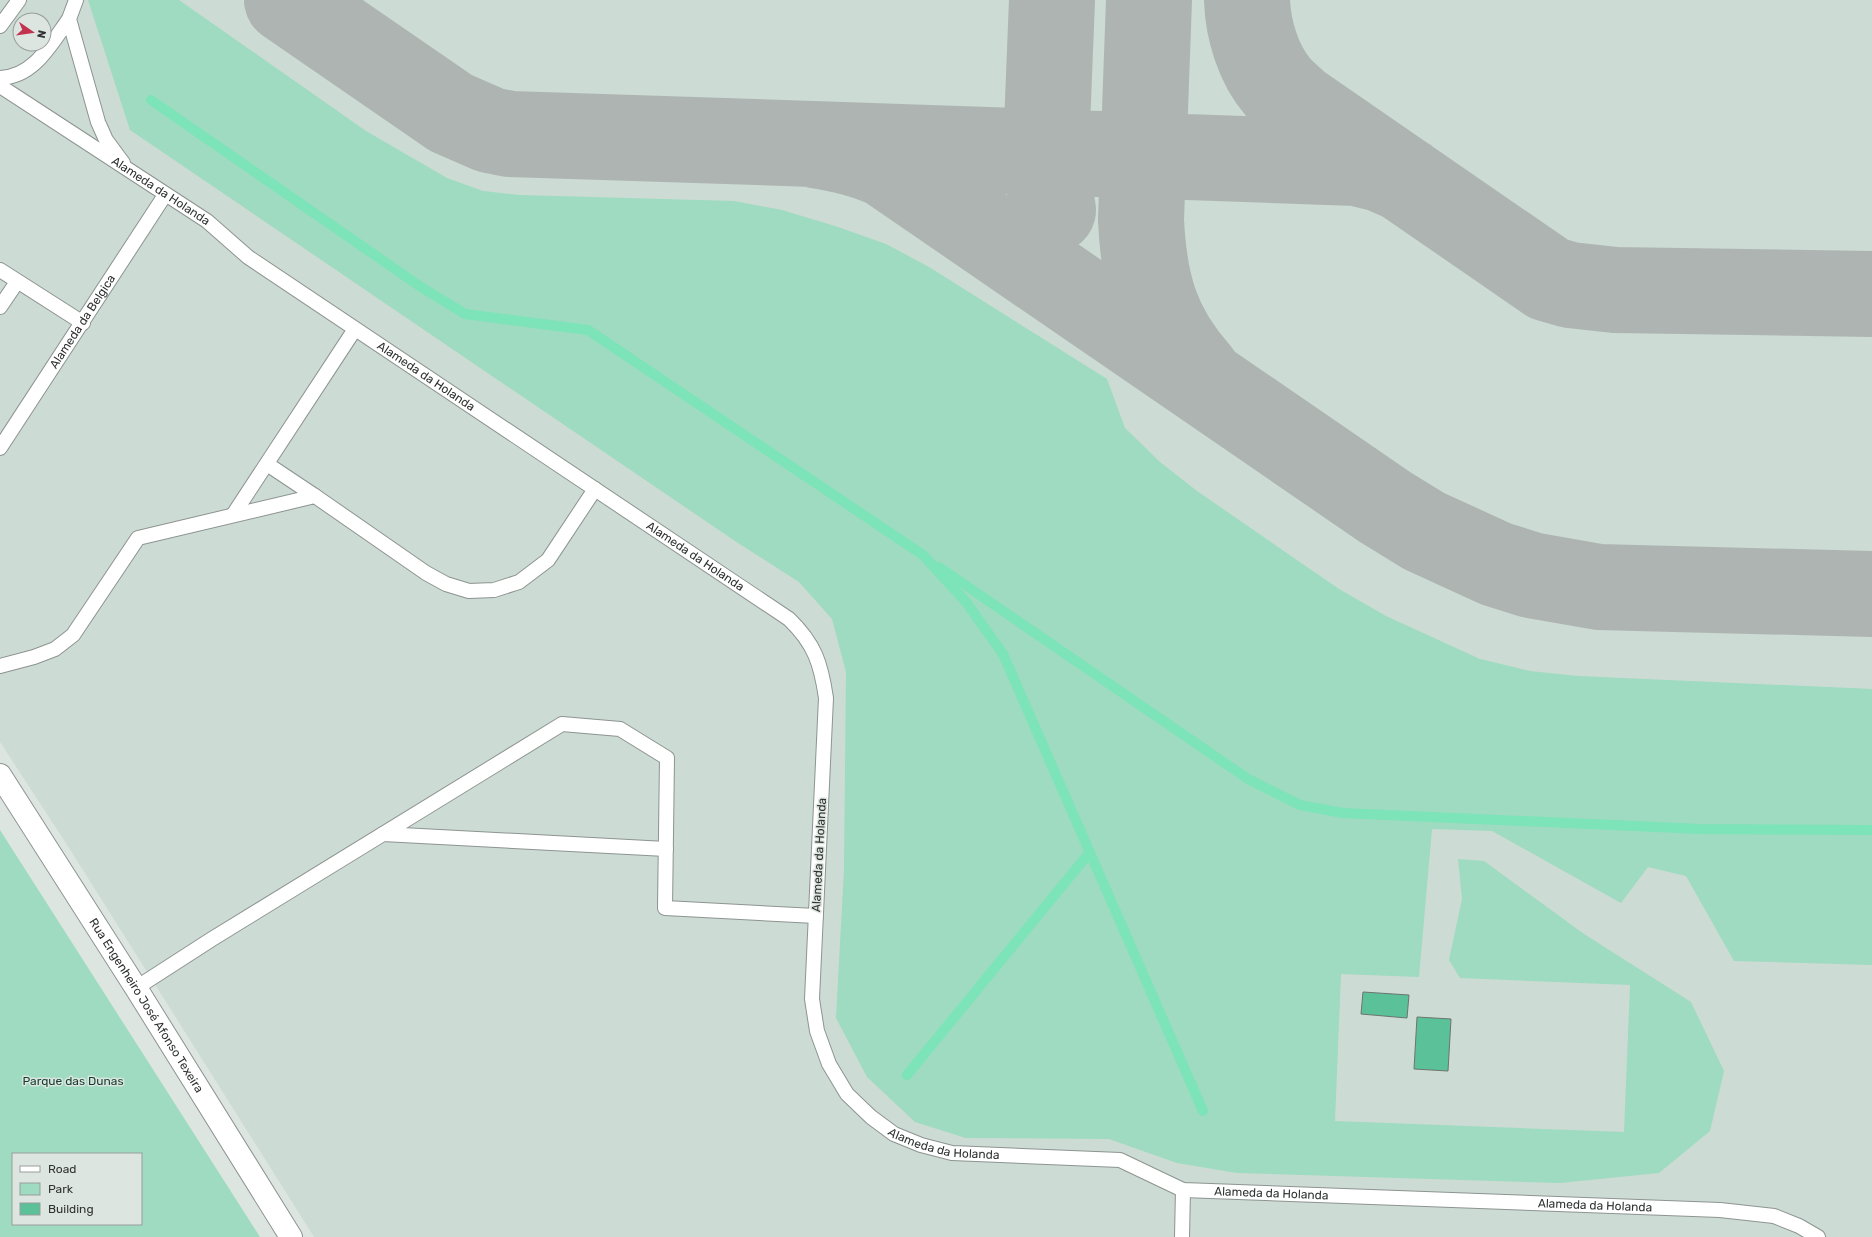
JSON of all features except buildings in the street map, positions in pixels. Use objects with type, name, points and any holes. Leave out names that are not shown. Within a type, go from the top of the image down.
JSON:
[{"type":"street","name":"Rua Engenheiro José Afonso Texeira","points":[[0,775],[136,988],[291,1237]]},
{"type":"lane","points":[[0,26],[19,0]]},
{"type":"lane","points":[[0,78],[8,78],[27,70],[42,57],[68,19],[76,0]]},
{"type":"lane","points":[[68,19],[98,122],[106,140],[117,157],[134,175]]},
{"type":"lane","name":"Alameda da Holanda","points":[[0,86],[134,175],[207,221],[248,257],[789,619],[804,633],[816,652],[823,676],[826,698],[812,998],[817,1031],[832,1070],[847,1094],[871,1117],[894,1134],[922,1145],[952,1153],[1120,1160],[1184,1190],[1720,1210],[1774,1216],[1799,1226],[1818,1237]]},
{"type":"lane","name":"Alameda da Belgica","points":[[0,448],[83,323],[165,195]]},
{"type":"lane","points":[[0,270],[83,323]]},
{"type":"lane","points":[[0,306],[17,282]]},
{"type":"lane","points":[[233,515],[355,329]]},
{"type":"lane","points":[[267,464],[426,573],[446,584],[469,591],[494,590],[519,582],[548,560],[594,489]]},
{"type":"lane","points":[[0,666],[34,657],[55,649],[73,635],[138,538],[315,496]]},
{"type":"lane","points":[[136,988],[219,935],[562,724],[620,729],[667,758],[665,908],[816,916]]},
{"type":"lane","points":[[383,834],[666,848]]},
{"type":"lane","points":[[1182,1237],[1184,1190]]},
{"type":"shaded area","points":[[0,0],[1872,0],[1872,1237],[314,1237],[69,848],[0,742]]},
{"type":"green space","points":[[88,0],[179,0],[366,131],[447,178],[483,191],[520,195],[734,201],[782,210],[835,226],[886,244],[929,267],[1107,379],[1125,428],[1160,462],[1197,491],[1339,589],[1386,616],[1480,659],[1530,671],[1578,676],[1872,689],[1872,965],[1734,961],[1686,876],[1648,867],[1621,903],[1492,831],[1432,829],[1419,977],[1341,974],[1335,1121],[1624,1132],[1630,985],[1460,978],[1449,960],[1462,899],[1458,859],[1484,861],[1584,934],[1691,1002],[1724,1071],[1710,1131],[1659,1173],[1560,1183],[1237,1173],[1177,1163],[1109,1139],[966,1138],[915,1122],[867,1077],[836,1018],[844,870],[846,672],[832,619],[799,582],[738,543],[130,130]]},
{"type":"green space","name":"Parque das Dunas","points":[[0,830],[260,1237],[0,1237]]},
{"type":"waterway","points":[[151,100],[421,287],[465,314],[588,330],[923,555],[966,602],[1003,654],[1203,1111]]},
{"type":"waterway","points":[[939,567],[1248,779],[1300,805],[1343,813],[1700,829],[1872,830]]},
{"type":"waterway","points":[[907,1075],[1090,852]]},
{"type":"taxiway","points":[[287,0],[451,113],[490,130],[510,134],[1356,163],[1381,169],[1406,180]]},
{"type":"taxiway","points":[[1052,0],[1046,151],[1048,179],[1053,210]]},
{"type":"taxiway","points":[[1149,0],[1141,220],[1145,263],[1154,302],[1162,321],[1183,356],[1198,374]]},
{"type":"taxiway","points":[[1247,0],[1249,23],[1255,46],[1271,78],[1285,95],[1298,106],[1549,279],[1570,285],[1615,290],[1872,294]]},
{"type":"taxiway","points":[[814,145],[851,152],[887,165],[1385,507],[1424,531],[1496,564],[1531,575],[1599,587],[1872,594]]}]
